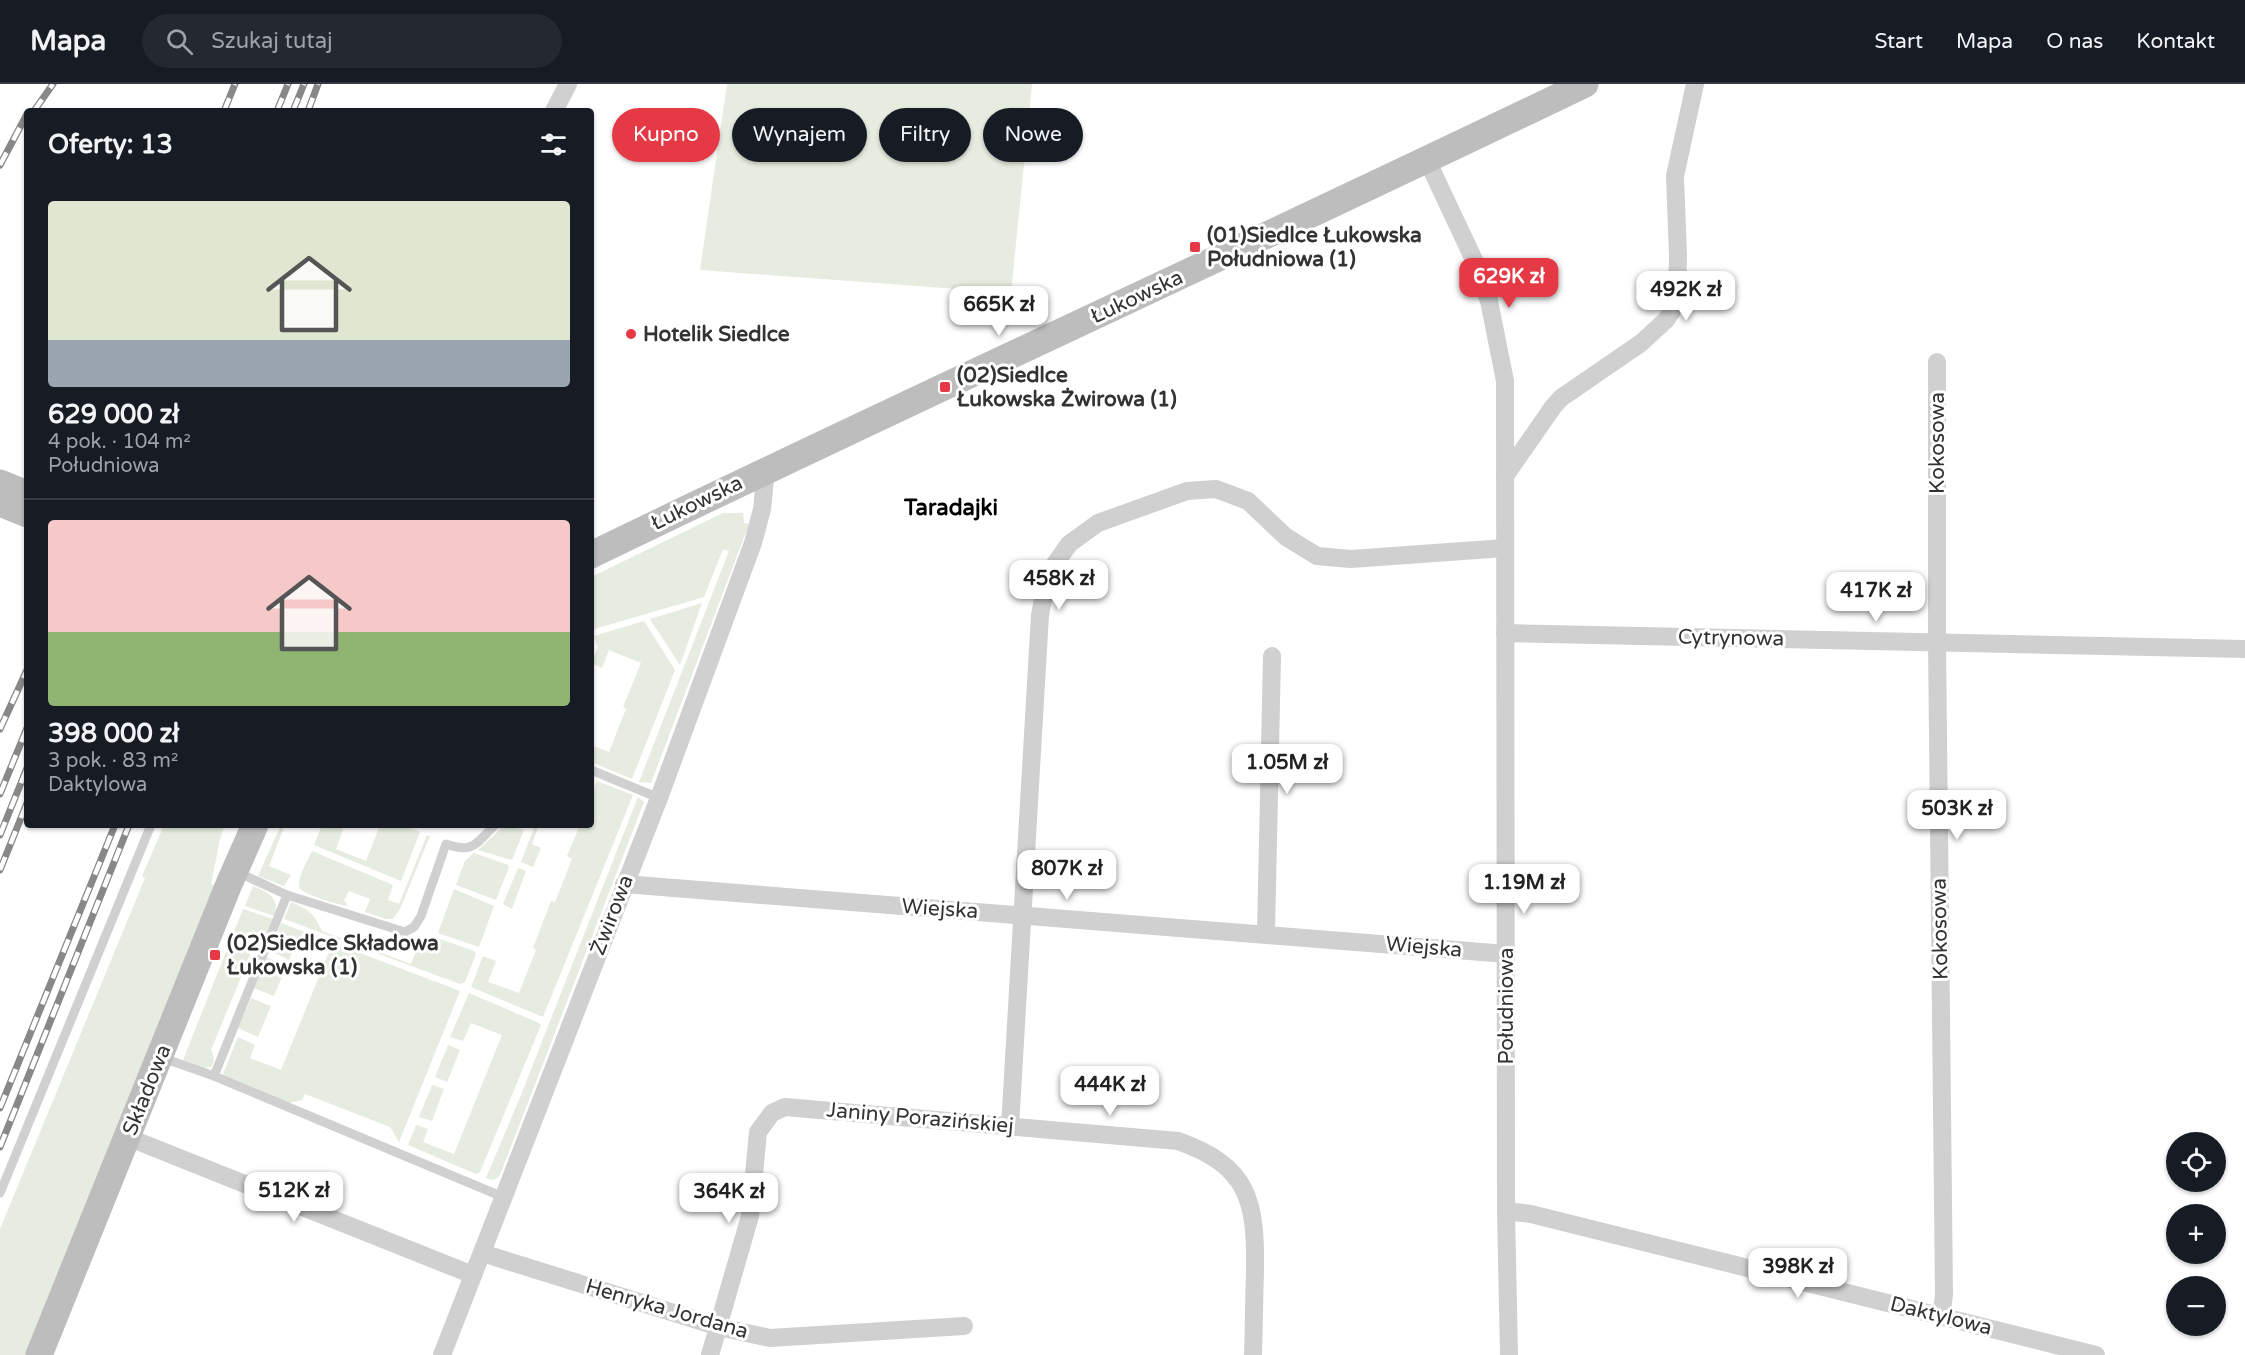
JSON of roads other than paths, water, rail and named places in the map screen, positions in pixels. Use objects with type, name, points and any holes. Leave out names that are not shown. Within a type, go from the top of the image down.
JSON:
[{"type":"main road","name":"Łukowska","points":[[594,554],[766,470],[1585,84]]},
{"type":"main road","points":[[0,483],[24,493]]},
{"type":"main road","points":[[0,503],[24,513]]},
{"type":"main road","name":"Składowa","points":[[39,1355],[254,828]]},
{"type":"street","points":[[556,108],[568,84]]},
{"type":"street","points":[[1505,476],[1561,398],[1641,343],[1666,320],[1672,311],[1677,291],[1678,256],[1675,176],[1695,84]]},
{"type":"street","name":"Południowa","points":[[1427,160],[1475,262],[1489,301],[1505,381],[1506,1211],[1509,1355]]},
{"type":"street","name":"Kokosowa","points":[[1937,362],[1937,642],[1944,1295],[1941,1316]]},
{"type":"street","name":"Żwirowa","points":[[442,1355],[659,798],[753,543],[762,509],[766,470]]},
{"type":"street","points":[[1010,1127],[1040,615],[1048,574],[1068,544],[1098,523],[1187,491],[1216,489],[1248,501],[1286,537],[1317,556],[1351,559],[1505,548]]},
{"type":"street","name":"Cytrynowa","points":[[1505,633],[2245,649]]},
{"type":"street","points":[[1266,933],[1272,656]]},
{"type":"street","name":"Wiejska","points":[[624,884],[1266,933],[1506,954]]},
{"type":"street","name":"Janiny Porazińskiej","points":[[719,1327],[750,1216],[759,1132],[772,1113],[785,1107],[798,1107],[1178,1141],[1203,1150],[1228,1168],[1248,1198],[1255,1234],[1253,1355]]},
{"type":"street","points":[[127,1137],[473,1275]]},
{"type":"street","name":"Daktylowa","points":[[1506,1211],[1543,1217],[2096,1355]]},
{"type":"street","name":"Henryka Jordana","points":[[482,1253],[719,1327],[770,1338],[964,1326]]},
{"type":"street","points":[[710,1355],[719,1327]]},
{"type":"lane","points":[[594,771],[659,798]]},
{"type":"lane","points":[[0,1193],[150,828]]},
{"type":"lane","points":[[235,871],[287,895],[405,932],[414,927],[421,916],[446,844],[461,849],[472,847],[492,828]]},
{"type":"lane","points":[[214,1076],[287,895]]},
{"type":"lane","points":[[160,1057],[214,1076],[503,1197]]},
{"type":"railway","points":[[36,108],[53,84]]},
{"type":"railway","points":[[225,108],[235,84]]},
{"type":"railway","points":[[278,108],[288,84]]},
{"type":"railway","points":[[294,108],[304,84]]},
{"type":"railway","points":[[309,108],[318,84]]},
{"type":"railway","points":[[0,165],[24,120]]},
{"type":"railway","points":[[0,729],[24,677]]},
{"type":"railway","points":[[0,794],[24,735]]},
{"type":"railway","points":[[0,835],[24,775]]},
{"type":"railway","points":[[0,870],[24,810]]},
{"type":"railway","points":[[0,1108],[114,828]]},
{"type":"railway","points":[[0,1147],[128,828]]},
{"type":"place","name":"(01)Siedlce Łukowska Południowa (1)","points":[[1195,247]]},
{"type":"place","name":"Hotelik Siedlce","points":[[631,334]]},
{"type":"place","name":"(02)Siedlce Łukowska Żwirowa (1)","points":[[945,387]]},
{"type":"place","name":"(02)Siedlce Składowa Łukowska (1)","points":[[215,955]]},
{"type":"district","name":"Taradajki","points":[[951,508]]}]
